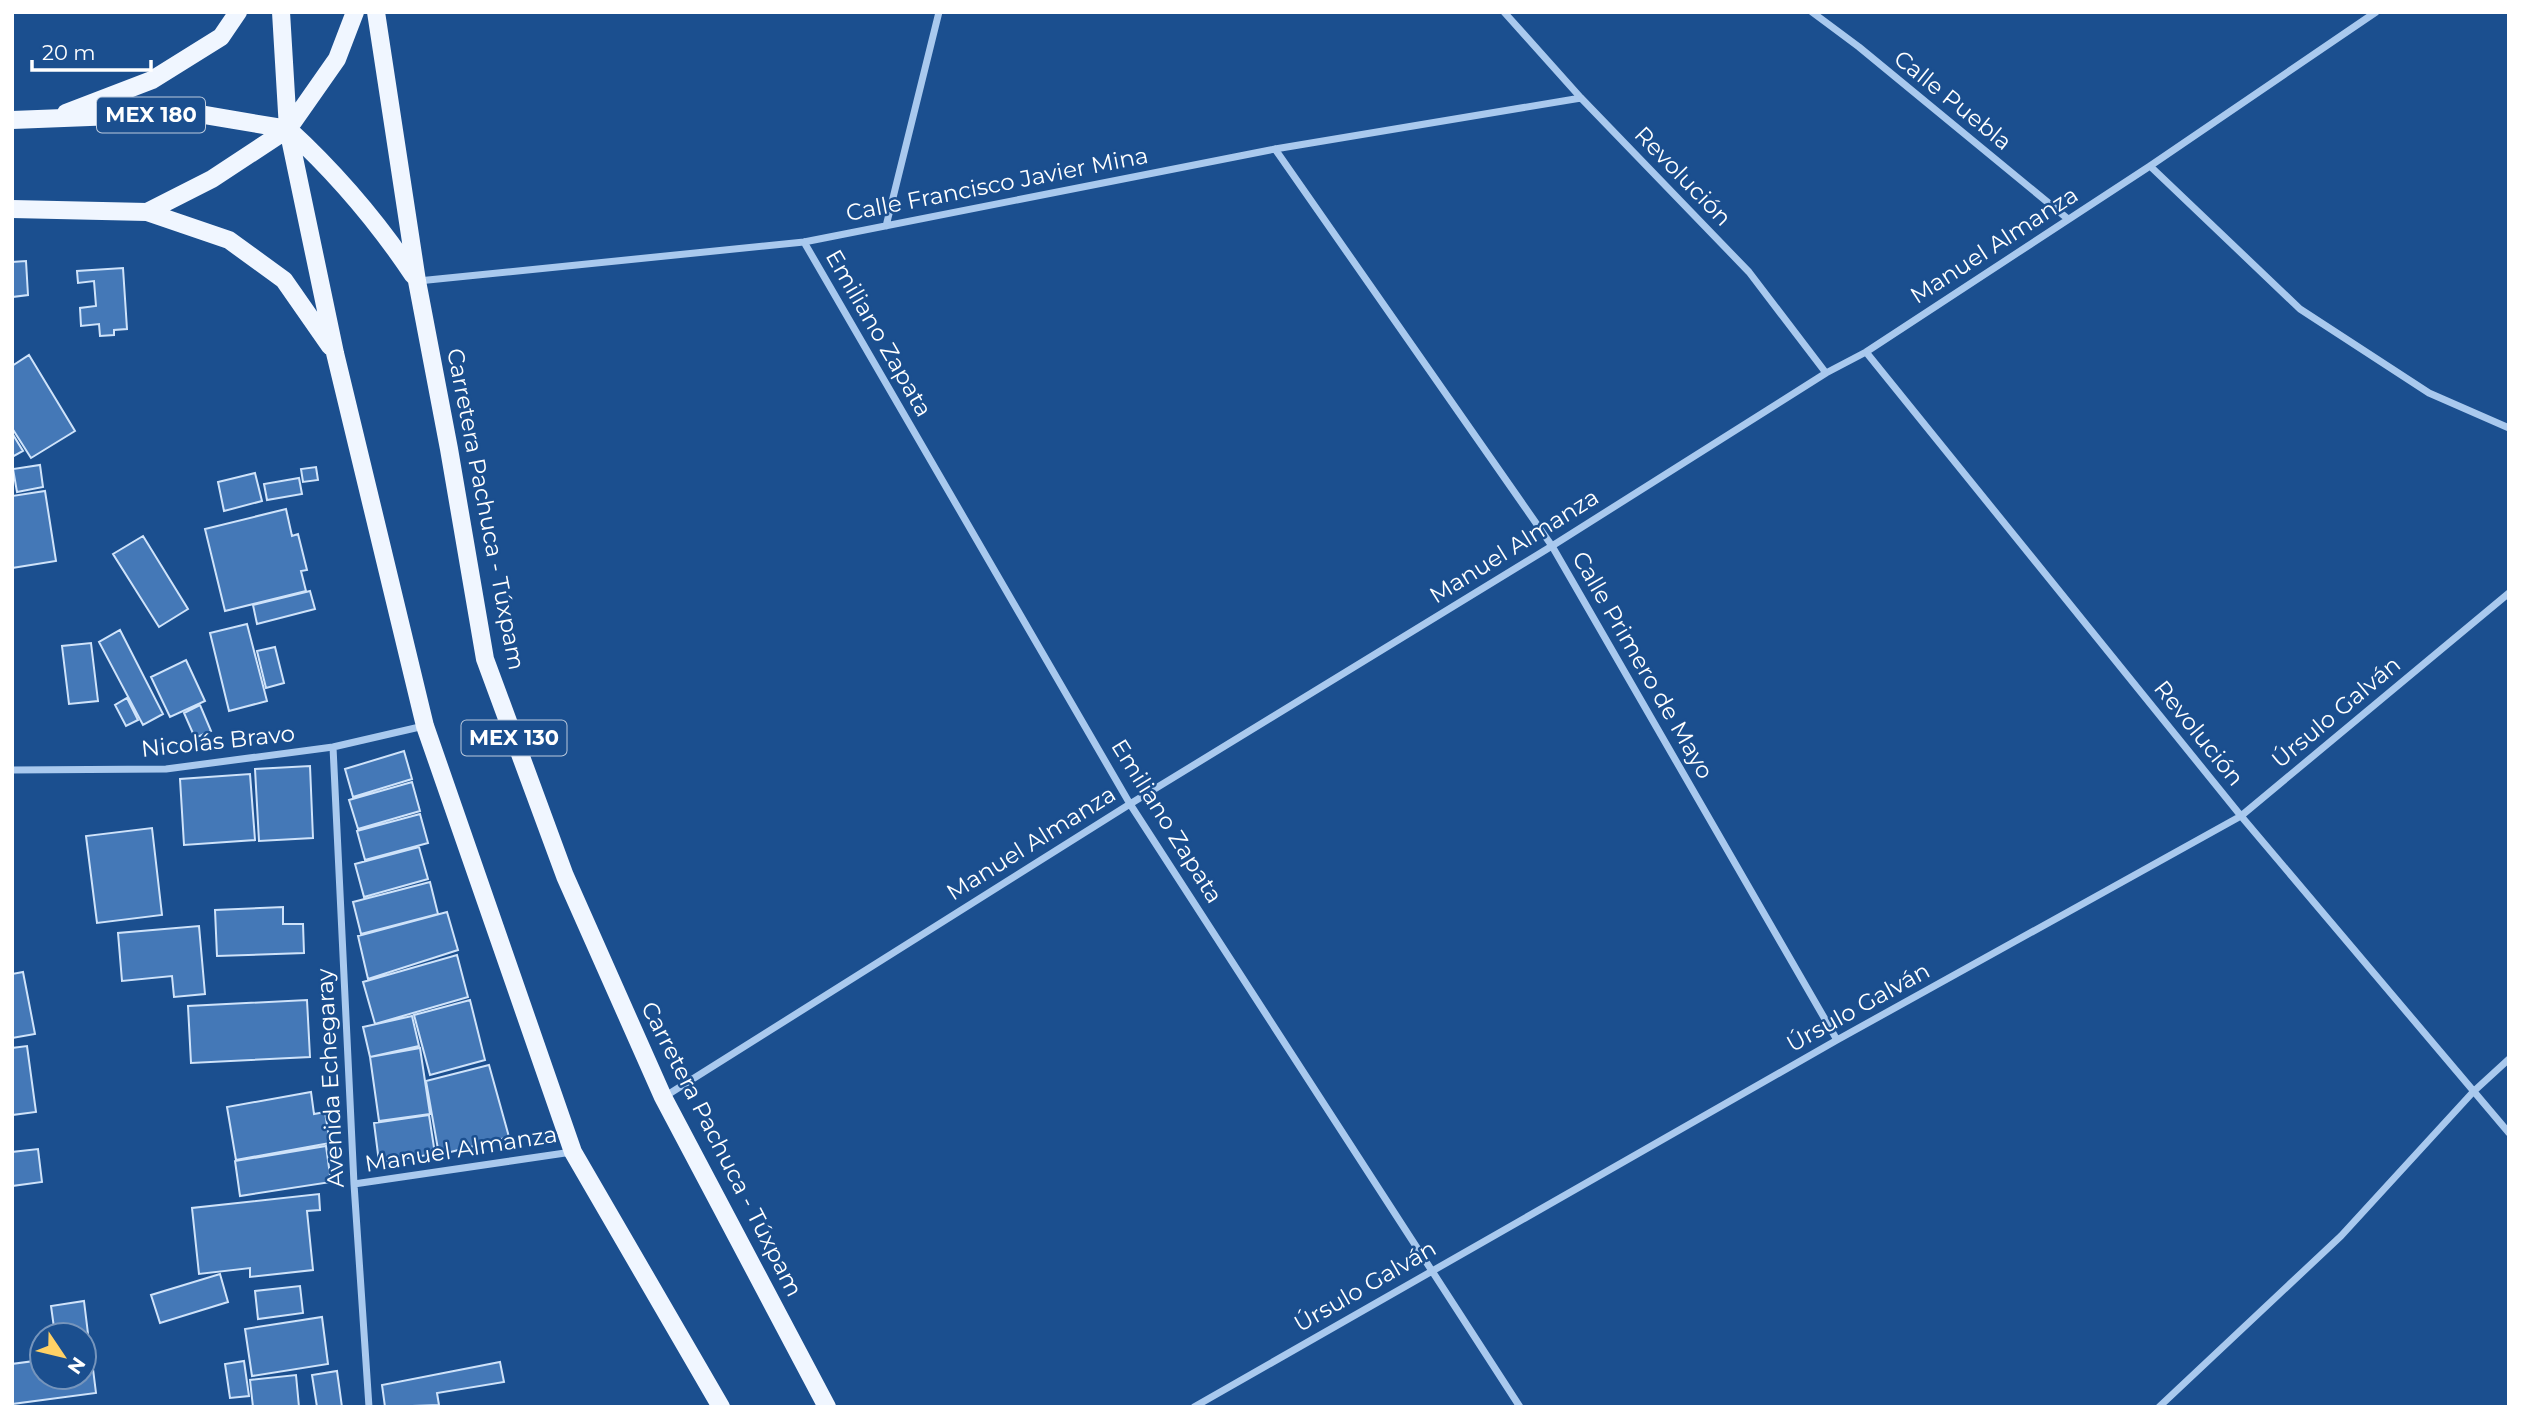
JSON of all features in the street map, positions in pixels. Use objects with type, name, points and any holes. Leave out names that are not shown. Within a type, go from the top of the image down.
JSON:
[{"type":"main road","points":[[53,118],[152,80],[221,37],[237,12]]},
{"type":"main road","name":"MEX 130","points":[[281,12],[288,129],[335,353],[425,726],[573,1152],[722,1407]]},
{"type":"main road","points":[[147,212],[212,179],[288,129],[337,59],[355,12]]},
{"type":"main road","name":"Carretera Pachuca - Túxpam","points":[[376,12],[417,281],[485,659],[565,876],[663,1097],[827,1407]]},
{"type":"main road","name":"MEX 180","points":[[12,120],[193,113],[288,129]]},
{"type":"main road","points":[[288,129],[355,196],[396,248],[417,281]]},
{"type":"main road","points":[[12,209],[147,212],[229,240],[284,280],[335,353]]},
{"type":"street","points":[[886,226],[939,12]]},
{"type":"street","name":"Revolución","points":[[1504,12],[1581,98],[1749,272],[1826,373]]},
{"type":"street","name":"Calle Puebla","points":[[1812,12],[1859,47],[2068,219]]},
{"type":"street","name":"Manuel Almanza","points":[[663,1097],[1130,804],[1552,546],[1826,373],[1866,352],[2150,166],[2376,12]]},
{"type":"street","name":"Calle Francisco Javier Mina","points":[[417,281],[804,242],[1275,149],[1581,98]]},
{"type":"street","name":"Calle Primero de Mayo","points":[[1275,149],[1552,546],[1837,1040]]},
{"type":"street","points":[[2150,166],[2300,309],[2429,393],[2509,428]]},
{"type":"street","name":"Emiliano Zapata","points":[[804,242],[1130,804],[1520,1407]]},
{"type":"street","name":"Revolución","points":[[1866,352],[2241,817],[2509,1133]]},
{"type":"street","name":"Úrsulo Galván","points":[[1194,1407],[1837,1040],[2241,817],[2509,593]]},
{"type":"street","name":"Nicolás Bravo","points":[[12,770],[166,769],[333,747],[425,726]]},
{"type":"street","name":"Avenida Echegaray","points":[[333,747],[354,1184],[369,1407]]},
{"type":"street","points":[[2159,1407],[2341,1236],[2473,1092],[2509,1059]]},
{"type":"street","name":"Manuel Almanza","points":[[354,1184],[573,1152]]},
{"type":"building","points":[[26,261],[28,295],[12,297],[12,262]]},
{"type":"building","points":[[123,268],[127,329],[114,330],[114,335],[100,336],[99,324],[81,326],[80,308],[96,306],[94,281],[78,283],[77,271]]},
{"type":"building","points":[[29,355],[75,431],[31,458],[12,428],[12,366]]},
{"type":"building","points":[[12,433],[23,451],[12,457]]},
{"type":"building","points":[[40,465],[43,487],[17,492],[13,469]]},
{"type":"building","points":[[316,467],[318,480],[303,482],[301,469]]},
{"type":"building","points":[[255,473],[262,501],[224,511],[218,482]]},
{"type":"building","points":[[299,478],[302,494],[267,500],[264,484]]},
{"type":"building","points":[[45,491],[56,561],[12,568],[12,496]]},
{"type":"building","points":[[286,509],[292,536],[298,534],[307,570],[301,571],[306,591],[225,611],[205,529]]},
{"type":"building","points":[[143,536],[188,609],[159,627],[113,554]]},
{"type":"building","points":[[310,591],[315,609],[257,624],[253,605]]},
{"type":"building","points":[[247,624],[267,701],[229,711],[210,633]]},
{"type":"building","points":[[120,630],[163,714],[143,725],[99,642]]},
{"type":"building","points":[[91,643],[98,701],[69,704],[62,646]]},
{"type":"building","points":[[275,647],[284,683],[266,688],[257,651]]},
{"type":"building","points":[[186,660],[205,701],[170,717],[151,677]]},
{"type":"building","points":[[127,698],[138,720],[126,726],[115,705]]},
{"type":"building","points":[[200,705],[211,731],[195,738],[184,713]]},
{"type":"building","points":[[404,751],[412,779],[353,797],[345,769]]},
{"type":"building","points":[[310,766],[313,838],[259,841],[255,769]]},
{"type":"building","points":[[250,774],[255,840],[184,845],[180,779]]},
{"type":"building","points":[[412,782],[420,811],[358,829],[349,800]]},
{"type":"building","points":[[420,814],[428,843],[365,860],[357,831]]},
{"type":"building","points":[[152,828],[162,915],[97,923],[86,836]]},
{"type":"building","points":[[419,847],[428,879],[364,897],[355,864]]},
{"type":"building","points":[[430,882],[438,914],[361,934],[353,902]]},
{"type":"building","points":[[283,907],[283,924],[303,924],[304,953],[217,956],[215,910]]},
{"type":"building","points":[[447,912],[458,950],[368,979],[358,936]]},
{"type":"building","points":[[199,926],[205,994],[174,997],[172,976],[122,981],[118,933]]},
{"type":"building","points":[[457,955],[468,997],[375,1024],[363,982]]},
{"type":"building","points":[[23,972],[35,1034],[12,1038],[12,974]]},
{"type":"building","points":[[307,1000],[310,1057],[191,1063],[188,1006]]},
{"type":"building","points":[[470,1000],[485,1060],[430,1075],[414,1015]]},
{"type":"building","points":[[412,1016],[419,1046],[370,1057],[363,1027]]},
{"type":"building","points":[[27,1046],[36,1112],[12,1115],[12,1048]]},
{"type":"building","points":[[420,1048],[430,1114],[379,1121],[370,1057]]},
{"type":"building","points":[[489,1065],[509,1137],[439,1155],[426,1081]]},
{"type":"building","points":[[311,1092],[314,1114],[325,1112],[330,1143],[236,1160],[227,1107]]},
{"type":"building","points":[[429,1115],[435,1154],[379,1162],[374,1123]]},
{"type":"building","points":[[326,1146],[331,1182],[240,1196],[235,1161]]},
{"type":"building","points":[[38,1149],[42,1182],[12,1186],[12,1152]]},
{"type":"building","points":[[319,1194],[320,1210],[307,1211],[313,1270],[250,1277],[250,1268],[199,1274],[192,1208]]},
{"type":"building","points":[[220,1274],[228,1302],[160,1323],[151,1295]]},
{"type":"building","points":[[300,1286],[303,1313],[258,1319],[255,1291]]},
{"type":"building","points":[[84,1301],[86,1321],[53,1321],[51,1306]]},
{"type":"building","points":[[322,1317],[328,1364],[252,1376],[245,1329]]},
{"type":"building","points":[[244,1361],[249,1396],[230,1398],[225,1364]]},
{"type":"building","points":[[28,1362],[28,1391],[96,1393],[12,1404],[12,1364]]},
{"type":"building","points":[[500,1362],[504,1382],[437,1393],[439,1405],[385,1407],[382,1385]]},
{"type":"building","points":[[337,1371],[342,1407],[317,1407],[312,1375]]},
{"type":"building","points":[[296,1375],[299,1407],[253,1407],[250,1380]]}]
